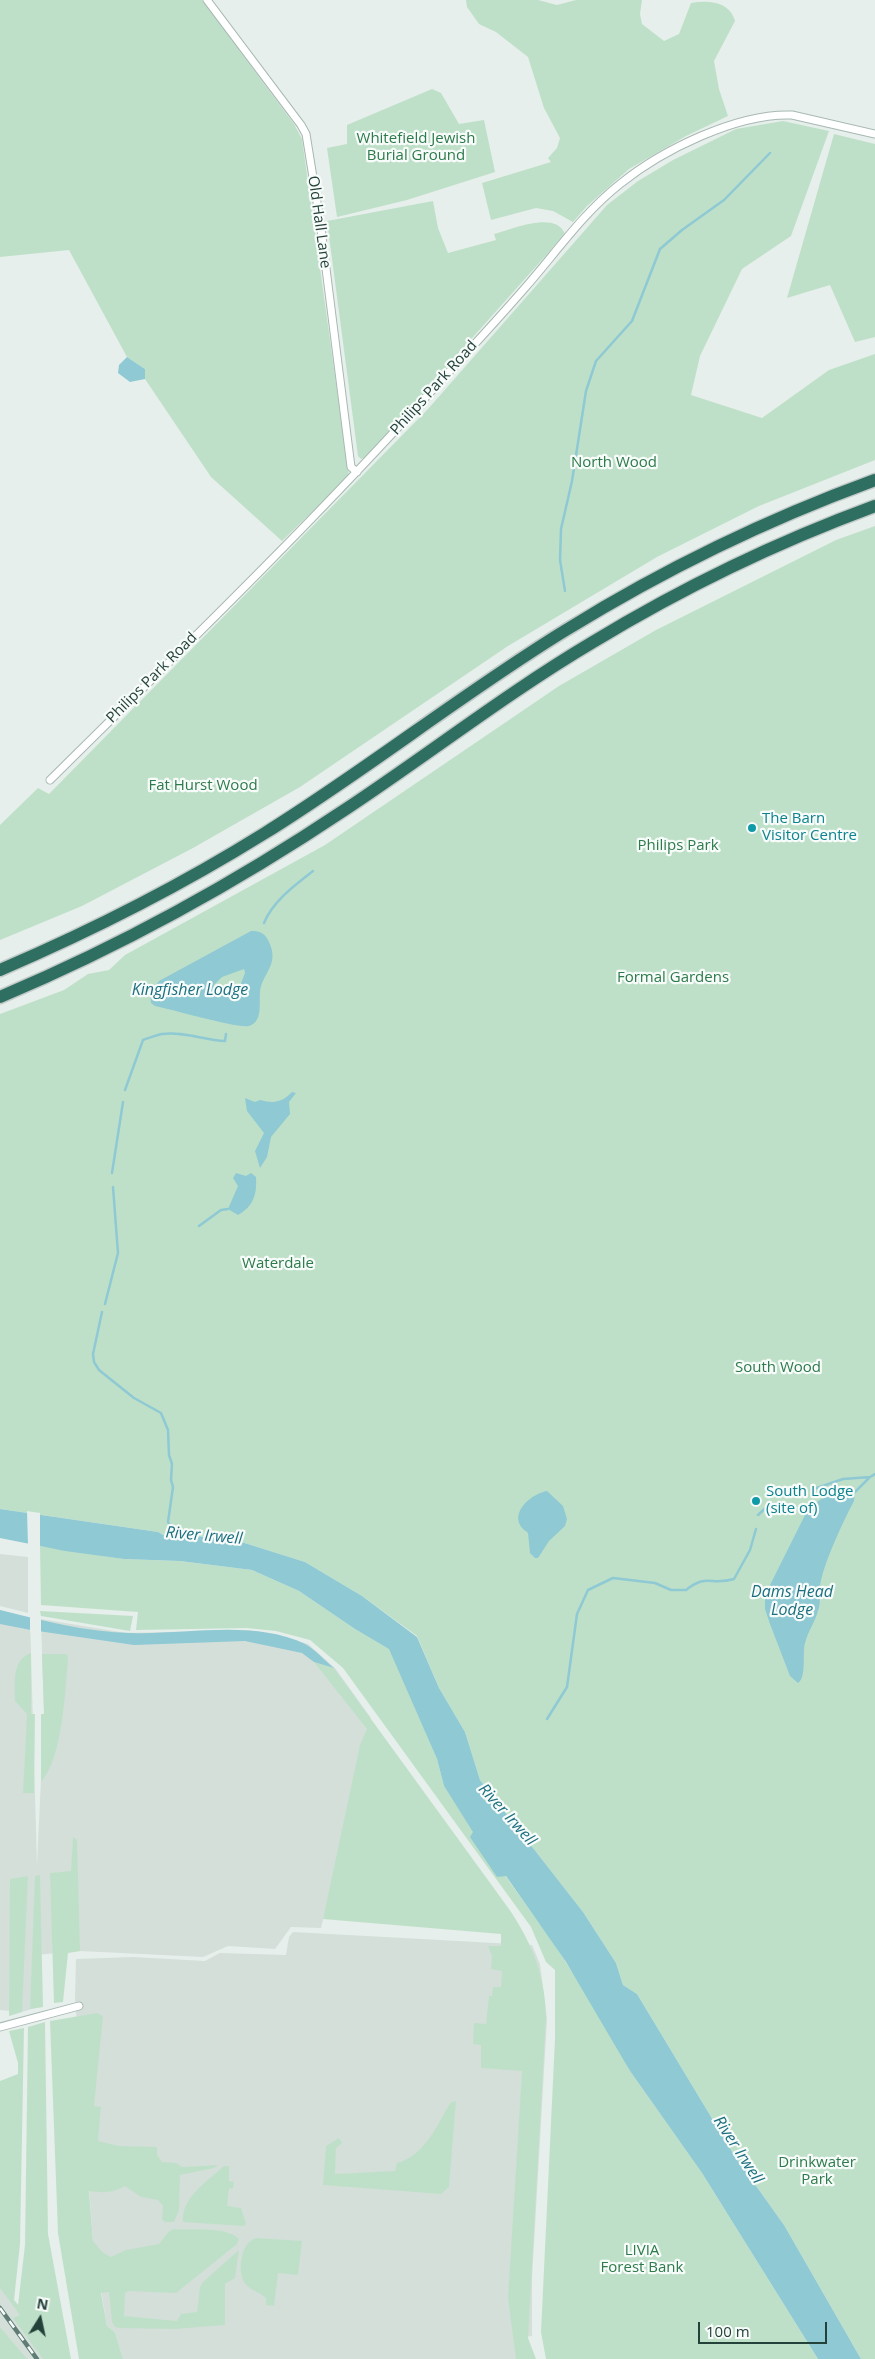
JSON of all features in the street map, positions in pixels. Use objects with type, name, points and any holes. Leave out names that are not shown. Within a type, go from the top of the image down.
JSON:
[{"type":"highway","points":[[0,970],[49,949],[124,912],[263,835],[324,796],[543,645],[661,576],[762,526],[875,480]]},
{"type":"highway","points":[[0,997],[88,957],[257,866],[346,809],[482,713],[630,620],[768,550],[875,506]]},
{"type":"street","name":"Old Hall Lane","points":[[208,0],[296,117],[306,134],[320,222],[351,467],[357,472]]},
{"type":"street","name":"Philips Park Road","points":[[50,780],[357,472],[524,289],[573,230],[618,185],[648,164],[734,122],[781,114],[801,116],[875,134]]},
{"type":"street","points":[[0,2027],[79,2006]]},
{"type":"shaded area","points":[[0,1554],[28,1557],[28,1613],[0,1606]]},
{"type":"shaded area","points":[[0,1610],[30,1618],[37,1866],[44,1714],[41,1619],[126,1633],[248,1630],[276,1634],[308,1644],[335,1668],[371,1718],[321,1928],[291,1927],[275,1949],[228,1946],[203,1957],[80,1951],[36,1955],[35,2008],[22,2012],[0,2010]]},
{"type":"shaded area","points":[[293,1932],[532,1945],[540,1964],[547,2019],[532,2278],[532,2336],[518,2338],[520,2359],[123,2359],[115,2332],[107,2326],[93,2241],[75,1998],[76,1959],[133,1957],[205,1961],[220,1953],[286,1955],[289,1937]]},
{"type":"shaded area","points":[[0,2284],[65,2359],[9,2359],[0,2341]]},
{"type":"green space","points":[[0,0],[202,0],[294,124],[302,139],[349,476],[282,541],[211,477],[145,379],[145,369],[127,357],[69,250],[0,257]]},
{"type":"green space","points":[[466,0],[538,0],[557,5],[576,0],[642,0],[640,14],[642,24],[664,41],[679,34],[691,3],[712,2],[724,6],[729,10],[735,21],[714,61],[719,89],[728,116],[686,136],[629,169],[587,206],[573,222],[553,211],[536,208],[491,220],[482,183],[551,162],[548,158],[557,148],[560,138],[544,108],[528,57],[496,32],[479,24],[467,7]]},
{"type":"green space","name":"Whitefield Jewish Burial Ground","points":[[432,89],[441,93],[459,124],[484,120],[495,172],[407,200],[337,217],[327,148],[347,144],[347,125]]},
{"type":"green space","points":[[783,121],[829,131],[791,236],[742,269],[700,356],[691,395],[762,418],[829,370],[875,354],[875,460],[759,506],[657,557],[508,646],[300,787],[193,848],[82,906],[0,940],[0,825],[38,788],[49,794],[428,409],[607,205],[638,181],[673,160],[736,129]]},
{"type":"green space","points":[[834,134],[875,144],[875,337],[855,342],[830,285],[787,298]]},
{"type":"green space","points":[[433,201],[438,228],[448,253],[496,240],[494,234],[533,223],[553,223],[560,227],[565,234],[366,457],[361,459],[358,456],[327,221]]},
{"type":"green space","name":"Waterdale","points":[[875,526],[875,2359],[861,2359],[784,2225],[734,2155],[637,1994],[623,1985],[616,1963],[583,1912],[480,1780],[465,1732],[439,1688],[417,1636],[362,1596],[305,1562],[235,1540],[196,1535],[172,1540],[158,1532],[0,1509],[0,1014],[64,990],[88,974],[109,970],[125,955],[325,845],[559,686],[656,630],[836,540]]},
{"type":"green space","name":"LIVIA Forest Bank","points":[[40,1546],[124,1559],[180,1561],[252,1570],[299,1591],[355,1629],[390,1649],[437,1759],[444,1786],[474,1832],[554,1944],[597,2011],[630,2071],[702,2173],[818,2359],[546,2359],[541,2332],[555,2039],[555,1970],[546,1962],[531,1927],[343,1668],[310,1640],[276,1631],[247,1628],[136,1630],[138,1612],[41,1605]]},
{"type":"green space","points":[[40,1611],[133,1616],[130,1631],[41,1616]]},
{"type":"green space","points":[[31,1653],[31,1714],[35,1714],[34,1793],[23,1793],[27,1714],[15,1701],[15,1680],[20,1661]]},
{"type":"green space","points":[[42,1654],[67,1654],[68,1659],[62,1723],[54,1757],[41,1782],[41,1714],[44,1714]]},
{"type":"green space","points":[[314,1662],[334,1668],[509,1909],[531,1947],[536,1960],[543,1987],[546,2017],[528,2338],[536,2359],[516,2359],[508,2298],[522,2071],[481,2068],[481,2045],[473,2044],[474,2023],[486,2024],[489,1996],[492,1996],[493,1987],[501,1987],[502,1971],[491,1969],[492,1956],[488,1946],[501,1946],[501,1934],[323,1919],[360,1745],[367,1729]]},
{"type":"green space","points":[[73,1837],[77,1840],[80,1951],[68,1953],[63,2002],[54,2003],[50,1873],[71,1871]]},
{"type":"green space","points":[[40,1875],[43,2007],[30,2009],[35,1876]]},
{"type":"green space","points":[[28,1876],[22,2012],[9,2016],[10,1879]]},
{"type":"green space","points":[[97,2013],[103,2016],[94,2106],[101,2107],[98,2141],[119,2146],[157,2147],[157,2155],[162,2162],[176,2163],[182,2167],[218,2165],[214,2168],[180,2175],[179,2210],[174,2222],[165,2222],[162,2219],[163,2206],[158,2200],[141,2197],[125,2186],[108,2192],[89,2191],[93,2241],[102,2252],[111,2257],[126,2250],[159,2244],[168,2232],[173,2229],[218,2230],[239,2239],[237,2244],[176,2293],[129,2291],[125,2293],[124,2316],[177,2321],[181,2314],[197,2312],[200,2287],[203,2282],[239,2250],[235,2278],[225,2284],[225,2325],[174,2329],[115,2327],[112,2322],[109,2292],[101,2293],[107,2326],[115,2332],[123,2359],[79,2359],[58,2233],[50,2021]]},
{"type":"green space","points":[[45,2022],[48,2234],[71,2359],[43,2359],[13,2318],[20,2315],[0,2288],[0,2081],[18,2074],[18,2063],[9,2031],[24,2028],[20,2244],[14,2300],[18,2305],[25,2245],[28,2027]]},
{"type":"green space","points":[[456,2101],[449,2187],[441,2194],[323,2185],[326,2146],[339,2138],[342,2143],[336,2148],[335,2174],[395,2171],[397,2163],[415,2154],[429,2139],[450,2103]]},
{"type":"green space","points":[[224,2166],[229,2166],[229,2181],[234,2182],[233,2188],[229,2189],[227,2206],[241,2208],[246,2224],[244,2226],[183,2222],[186,2205],[191,2197]]},
{"type":"green space","points":[[257,2238],[302,2241],[298,2275],[278,2273],[274,2306],[266,2305],[266,2298],[249,2287],[242,2277],[241,2264],[244,2250],[247,2244]]},
{"type":"green space","points":[[0,2327],[27,2359],[0,2359]]},
{"type":"water","points":[[127,357],[145,369],[145,379],[130,382],[118,373],[119,365]]},
{"type":"water","name":"Kingfisher Lodge","points":[[251,931],[260,932],[264,935],[272,950],[272,963],[261,985],[258,1016],[256,1021],[249,1026],[219,1022],[155,1006],[151,1003],[150,993],[159,981]],"holes":[[[244,969],[245,973],[236,996],[230,997],[214,991],[214,985],[222,977]]]},
{"type":"water","points":[[292,1092],[296,1093],[289,1102],[290,1114],[271,1137],[267,1157],[260,1168],[255,1151],[264,1133],[247,1111],[245,1098],[255,1102],[260,1100],[274,1102],[285,1098]]},
{"type":"water","points":[[236,1173],[246,1176],[251,1173],[256,1177],[256,1189],[251,1204],[238,1215],[228,1209],[238,1186],[233,1178]]},
{"type":"water","points":[[547,1491],[563,1506],[567,1519],[565,1526],[549,1541],[538,1558],[535,1558],[530,1553],[528,1533],[520,1525],[519,1513],[531,1498]]},
{"type":"water","name":"Dams Head Lodge","points":[[845,1491],[855,1492],[854,1501],[824,1569],[821,1579],[819,1608],[805,1643],[802,1676],[798,1683],[790,1676],[770,1624],[765,1609],[765,1595],[809,1507],[823,1498]]},
{"type":"water","name":"River Irwell","points":[[0,1509],[158,1532],[172,1540],[178,1534],[235,1540],[305,1562],[362,1596],[417,1637],[439,1688],[465,1732],[480,1780],[583,1912],[616,1963],[623,1985],[637,1994],[734,2155],[784,2225],[861,2359],[818,2359],[702,2173],[630,2071],[566,1962],[506,1876],[497,1877],[470,1837],[473,1832],[444,1786],[437,1759],[389,1649],[355,1629],[299,1591],[252,1570],[180,1561],[124,1559],[65,1551],[0,1538]]},
{"type":"water","points":[[0,1610],[98,1631],[152,1633],[241,1630],[263,1632],[285,1636],[309,1646],[334,1668],[314,1662],[302,1653],[245,1641],[134,1645],[31,1630],[0,1624]]},
{"type":"pier","points":[[27,1511],[40,1513],[40,1548],[28,1546]]},
{"type":"pier","points":[[30,1615],[41,1617],[41,1634],[30,1633]]},
{"type":"waterway","points":[[565,591],[560,560],[561,529],[572,481],[586,391],[596,361],[632,321],[660,249],[682,230],[724,200],[770,153]]},
{"type":"waterway","points":[[264,923],[279,901],[313,871]]},
{"type":"waterway","points":[[125,1090],[143,1040],[160,1034],[170,1033],[225,1041],[226,1034]]},
{"type":"waterway","points":[[112,1173],[123,1102]]},
{"type":"waterway","points":[[105,1304],[118,1253],[113,1187]]},
{"type":"waterway","points":[[199,1226],[221,1210],[228,1209]]},
{"type":"waterway","name":"River Irwell","points":[[102,1312],[93,1354],[94,1362],[99,1370],[134,1398],[161,1413],[168,1430],[173,1487],[168,1522],[177,1539]]},
{"type":"waterway","points":[[811,1490],[843,1479],[870,1477],[875,1474]]},
{"type":"waterway","points":[[855,1492],[869,1478]]},
{"type":"waterway","points":[[779,1496],[803,1490]]},
{"type":"waterway","points":[[758,1515],[771,1503]]},
{"type":"waterway","points":[[547,1719],[567,1687],[577,1614],[588,1590],[613,1578],[655,1583],[671,1590],[686,1590],[704,1581],[734,1579],[750,1550],[756,1529]]},
{"type":"railway","points":[[0,2308],[37,2359]]},
{"type":"place","name":"The Barn Visitor Centre","points":[[752,828]]},
{"type":"place","name":"South Lodge (site of)","points":[[756,1501]]},
{"type":"park label","name":"North Wood","points":[[614,463]]},
{"type":"park label","name":"Fat Hurst Wood","points":[[203,786]]},
{"type":"park label","name":"Philips Park","points":[[678,846]]},
{"type":"park label","name":"Formal Gardens","points":[[673,978]]},
{"type":"park label","name":"South Wood","points":[[778,1368]]},
{"type":"park label","name":"Drinkwater Park","points":[[817,2172]]}]
